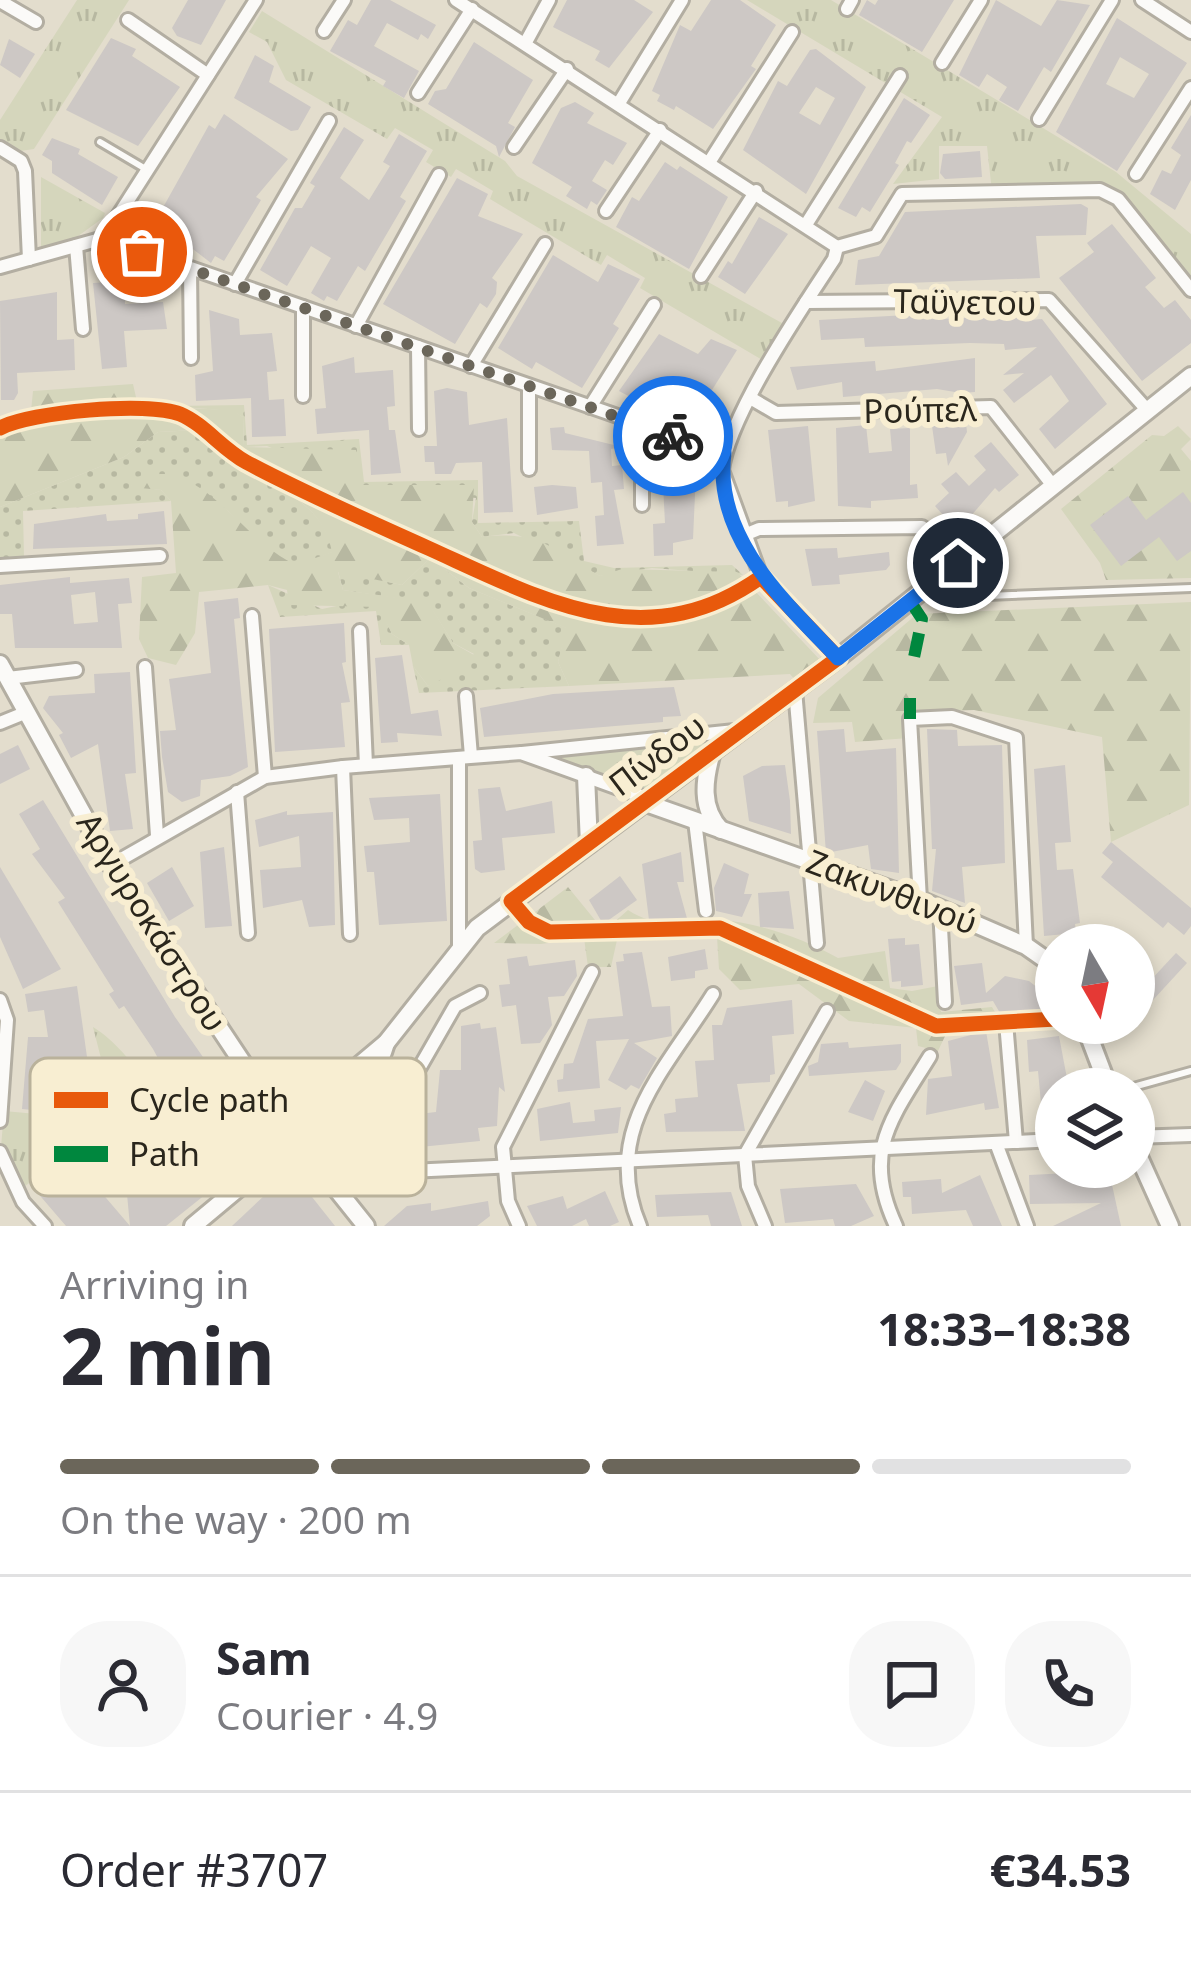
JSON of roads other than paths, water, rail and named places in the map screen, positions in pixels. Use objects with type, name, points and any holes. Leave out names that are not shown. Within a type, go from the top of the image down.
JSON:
[{"type":"street","points":[[104,238],[256,0]]},
{"type":"street","points":[[324,31],[344,0]]},
{"type":"street","points":[[456,0],[807,223],[837,247]]},
{"type":"street","points":[[526,42],[549,0]]},
{"type":"street","points":[[619,103],[682,0]]},
{"type":"street","points":[[942,63],[981,0]]},
{"type":"street","points":[[1039,119],[1112,0]]},
{"type":"street","points":[[1142,0],[1191,32]]},
{"type":"street","points":[[0,1],[36,22]]},
{"type":"street","points":[[418,93],[472,9]]},
{"type":"street","points":[[128,20],[208,75]]},
{"type":"street","points":[[710,161],[792,32]]},
{"type":"street","points":[[514,147],[567,69]]},
{"type":"street","points":[[807,223],[899,76]]},
{"type":"street","points":[[1136,174],[1191,88]]},
{"type":"street","points":[[235,284],[328,121]]},
{"type":"street","points":[[606,211],[660,130]]},
{"type":"street","points":[[0,148],[21,161],[26,171],[29,259]]},
{"type":"street","points":[[356,326],[439,176]]},
{"type":"street","points":[[838,658],[761,577],[742,536],[722,470],[724,453],[837,247],[876,236],[902,194],[1100,190],[1118,199],[1191,290]]},
{"type":"street","points":[[700,276],[756,191]]},
{"type":"street","points":[[0,267],[104,238],[724,453]]},
{"type":"street","points":[[471,366],[545,244]]},
{"type":"street","points":[[76,246],[83,328]]},
{"type":"street","points":[[190,268],[191,358]]},
{"type":"street","name":"Ταϋγετου","points":[[806,302],[1049,300],[1148,411]]},
{"type":"street","points":[[590,407],[655,305]]},
{"type":"street","points":[[303,308],[303,396]]},
{"type":"street","points":[[418,347],[419,429]]},
{"type":"street","name":"Πίνδου","points":[[378,1058],[459,946],[838,658],[1191,376]]},
{"type":"street","points":[[529,386],[529,469]]},
{"type":"street","name":"Ρούπελ","points":[[752,399],[776,413],[991,407],[1054,487]]},
{"type":"street","points":[[642,425],[642,505]]},
{"type":"street","points":[[742,536],[759,529],[922,526],[958,563]]},
{"type":"street","points":[[0,566],[160,556]]},
{"type":"street","points":[[251,616],[265,776]]},
{"type":"street","points":[[360,631],[366,764]]},
{"type":"street","points":[[145,667],[157,835]]},
{"type":"street","points":[[4,671],[76,670]]},
{"type":"street","name":"Αργυροκάστρου","points":[[4,671],[111,865],[241,1058]]},
{"type":"street","points":[[795,690],[817,943]]},
{"type":"street","points":[[459,946],[466,696]]},
{"type":"street","points":[[0,723],[27,712]]},
{"type":"street","points":[[920,900],[910,719],[952,717],[1016,738],[1026,946]]},
{"type":"street","points":[[521,753],[745,727]]},
{"type":"street","points":[[712,752],[705,790],[708,813],[722,831]]},
{"type":"street","name":"Ζακυνθινού","points":[[111,865],[265,776],[521,753],[722,831],[920,900],[1035,952]]},
{"type":"street","points":[[343,766],[350,934]]},
{"type":"street","points":[[586,776],[589,844]]},
{"type":"street","points":[[238,792],[248,933]]},
{"type":"street","points":[[695,821],[706,911]]},
{"type":"street","points":[[940,909],[946,1002]]},
{"type":"street","points":[[519,1226],[501,1166],[510,1130],[592,972]]},
{"type":"street","points":[[425,1058],[455,1006],[480,993]]},
{"type":"street","points":[[640,1226],[627,1196],[624,1160],[635,1118],[713,994]]},
{"type":"street","points":[[0,1000],[7,1020],[0,1121]]},
{"type":"street","points":[[765,1226],[748,1186],[745,1155],[826,1011]]},
{"type":"street","points":[[1006,1022],[1016,1142]]},
{"type":"street","name":"Πίνδου","points":[[368,1058],[386,1043]]},
{"type":"street","points":[[896,1226],[881,1186],[879,1148],[930,1056]]},
{"type":"street","points":[[1155,1139],[1191,1135]]},
{"type":"street","points":[[426,1170],[1035,1141]]},
{"type":"street","points":[[996,1143],[1027,1226]]},
{"type":"street","points":[[0,1152],[23,1202],[45,1226]]},
{"type":"street","points":[[1154,1188],[1170,1226]]},
{"type":"street","name":"Πίνδου","points":[[201,1223],[232,1196]]},
{"type":"street","name":"Αργυροκάστρου","points":[[342,1196],[365,1226]]},
{"type":"lane","points":[[100,142],[147,170]]},
{"type":"lane","points":[[958,563],[987,596],[1191,588]]},
{"type":"lane","points":[[1006,1022],[1035,1020]]},
{"type":"lane","points":[[1155,1081],[1191,1071]]}]
